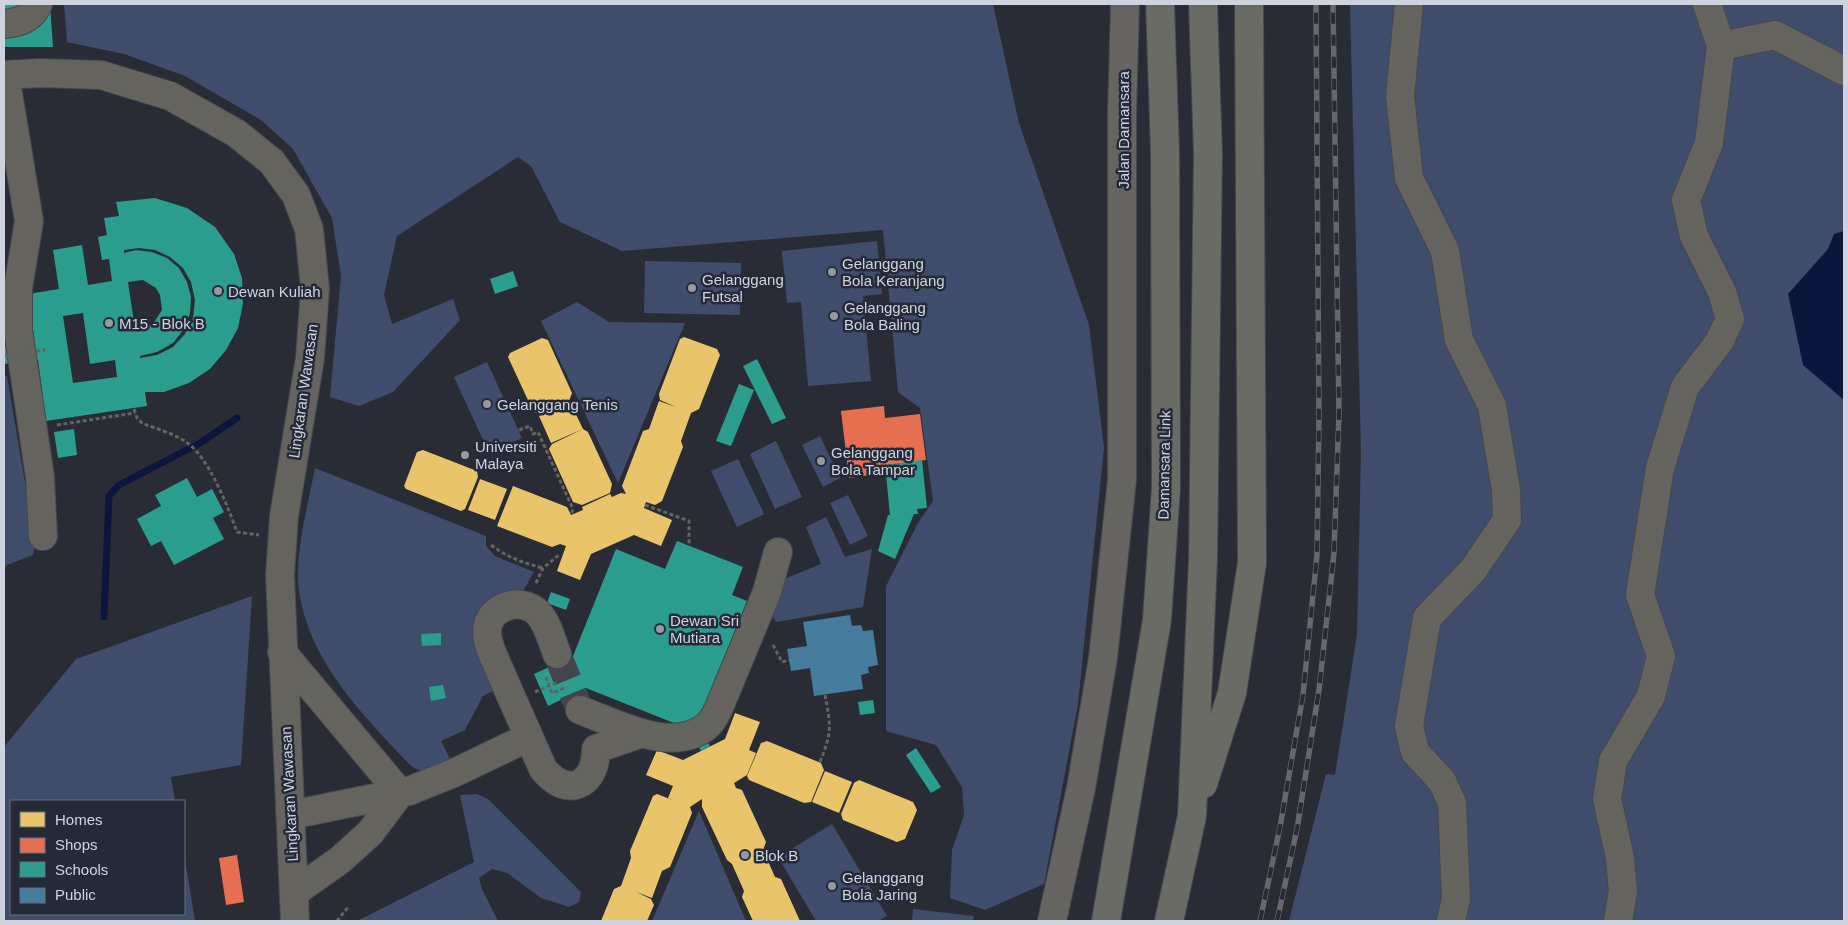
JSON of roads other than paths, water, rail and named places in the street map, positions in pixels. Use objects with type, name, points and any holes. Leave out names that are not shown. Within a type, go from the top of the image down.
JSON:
[{"type":"highway","name":"Damansara Link","points":[[1106,921],[1158,620],[1166,488],[1165,151],[1160,4]]},
{"type":"highway","points":[[1192,816],[1204,559],[1208,153],[1203,4]]},
{"type":"highway","points":[[1169,921],[1192,816],[1232,693],[1252,563],[1249,4]]},
{"type":"main road","points":[[1120,4],[1122,114]]},
{"type":"main road","name":"Jalan Damansara","points":[[1052,921],[1081,788],[1103,658],[1121,490],[1122,114],[1125,4]]},
{"type":"street","points":[[4,24],[15,24],[34,13],[38,4]]},
{"type":"street","points":[[1410,4],[1400,96],[1409,178],[1444,251],[1460,340],[1492,406],[1506,490],[1507,520],[1473,570],[1427,618],[1409,726],[1416,752],[1442,781],[1452,803],[1456,899],[1451,921]]},
{"type":"street","points":[[1618,921],[1623,892],[1622,874],[1607,799],[1614,761],[1651,696],[1661,656],[1640,596],[1660,468],[1685,386],[1719,342],[1730,319],[1722,292],[1694,236],[1686,200],[1709,143],[1721,46],[1707,4]]},
{"type":"street","points":[[1721,46],[1775,35],[1844,71]]},
{"type":"street","name":"Lingkaran Wawasan","points":[[4,75],[41,73],[101,75],[170,96],[236,133],[272,162],[296,194],[309,229],[315,289],[310,358],[284,516],[280,574],[282,652],[295,892],[294,921]]},
{"type":"street","points":[[4,75],[29,220],[18,288],[18,313],[40,477],[43,536]]},
{"type":"street","points":[[556,664],[539,614],[526,605],[513,605],[502,608],[493,614],[488,623],[487,632],[493,654],[543,769],[552,780],[571,786],[588,779],[593,771],[596,749],[580,710],[642,733],[676,738],[689,736],[709,725],[718,710],[764,600],[778,552]]},
{"type":"street","points":[[282,652],[400,793]]},
{"type":"street","points":[[596,749],[642,733]]},
{"type":"street","points":[[291,815],[400,793],[456,772],[529,737]]},
{"type":"street","points":[[295,892],[340,860],[370,833],[400,793]]},
{"type":"waterway","points":[[104,617],[109,496],[119,485],[200,443],[237,418]]},
{"type":"tunnel","points":[[557,654],[580,710]]},
{"type":"railway","points":[[1260,921],[1280,827],[1303,695],[1317,555],[1319,416],[1316,4]]},
{"type":"railway","points":[[1277,921],[1297,829],[1319,690],[1334,553],[1339,413],[1333,4]]},
{"type":"place","name":"Gelanggang Bola Keranjang","points":[[832,272]]},
{"type":"place","name":"Gelanggang Futsal","points":[[692,288]]},
{"type":"place","name":"Dewan Kuliah","points":[[218,291]]},
{"type":"place","name":"Gelanggang Bola Baling","points":[[834,316]]},
{"type":"place","name":"M15 - Blok B","points":[[109,323]]},
{"type":"place","name":"Gelanggang Tenis","points":[[487,404]]},
{"type":"place","name":"Universiti Malaya","points":[[465,455]]},
{"type":"place","name":"Gelanggang Bola Tampar","points":[[821,461]]},
{"type":"place","name":"Dewan Sri Mutiara","points":[[660,629]]},
{"type":"place","name":"Blok B","points":[[745,855]]},
{"type":"place","name":"Gelanggang Bola Jaring","points":[[832,886]]}]
